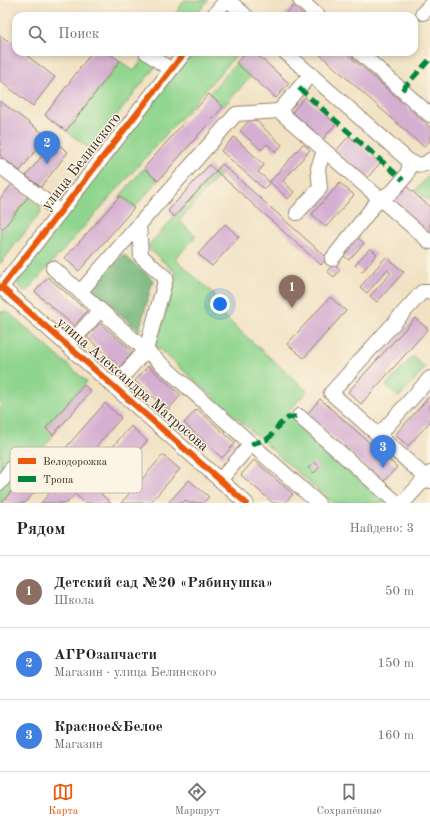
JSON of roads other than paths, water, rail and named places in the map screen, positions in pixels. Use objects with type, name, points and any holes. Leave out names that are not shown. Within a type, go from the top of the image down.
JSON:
[{"type":"street","points":[[216,12],[227,0],[241,12]]},
{"type":"street","points":[[300,0],[314,12]]},
{"type":"street","points":[[152,56],[171,70]]},
{"type":"street","name":"улица Белинского","points":[[1,288],[182,56]]},
{"type":"street","points":[[290,56],[409,161],[418,165],[428,163],[430,160]]},
{"type":"street","points":[[363,56],[430,115]]},
{"type":"street","points":[[80,292],[236,114],[278,111],[311,74]]},
{"type":"street","points":[[278,111],[430,242]]},
{"type":"street","points":[[297,213],[320,188],[318,168],[324,151]]},
{"type":"street","points":[[332,259],[380,198],[392,192],[406,176],[409,168],[409,161]]},
{"type":"street","points":[[0,166],[60,212]]},
{"type":"street","points":[[114,386],[146,350],[166,278],[141,256],[139,224]]},
{"type":"street","points":[[53,268],[318,503]]},
{"type":"street","name":"улица Александра Матросова","points":[[1,288],[246,503]]},
{"type":"street","points":[[403,503],[429,477],[331,393],[422,292],[430,292]]},
{"type":"street","points":[[68,346],[100,310]]},
{"type":"street","points":[[379,435],[430,378]]},
{"type":"street","points":[[299,416],[397,503]]},
{"type":"street","points":[[220,480],[252,444]]},
{"type":"street","points":[[0,483],[10,472]]},
{"type":"place","name":"АГРОзапчасти","points":[[47,164]]},
{"type":"place","name":"Детский сад №20 «Рябинушка»","points":[[292,308]]},
{"type":"place","name":"Красное&Белое","points":[[383,468]]}]
